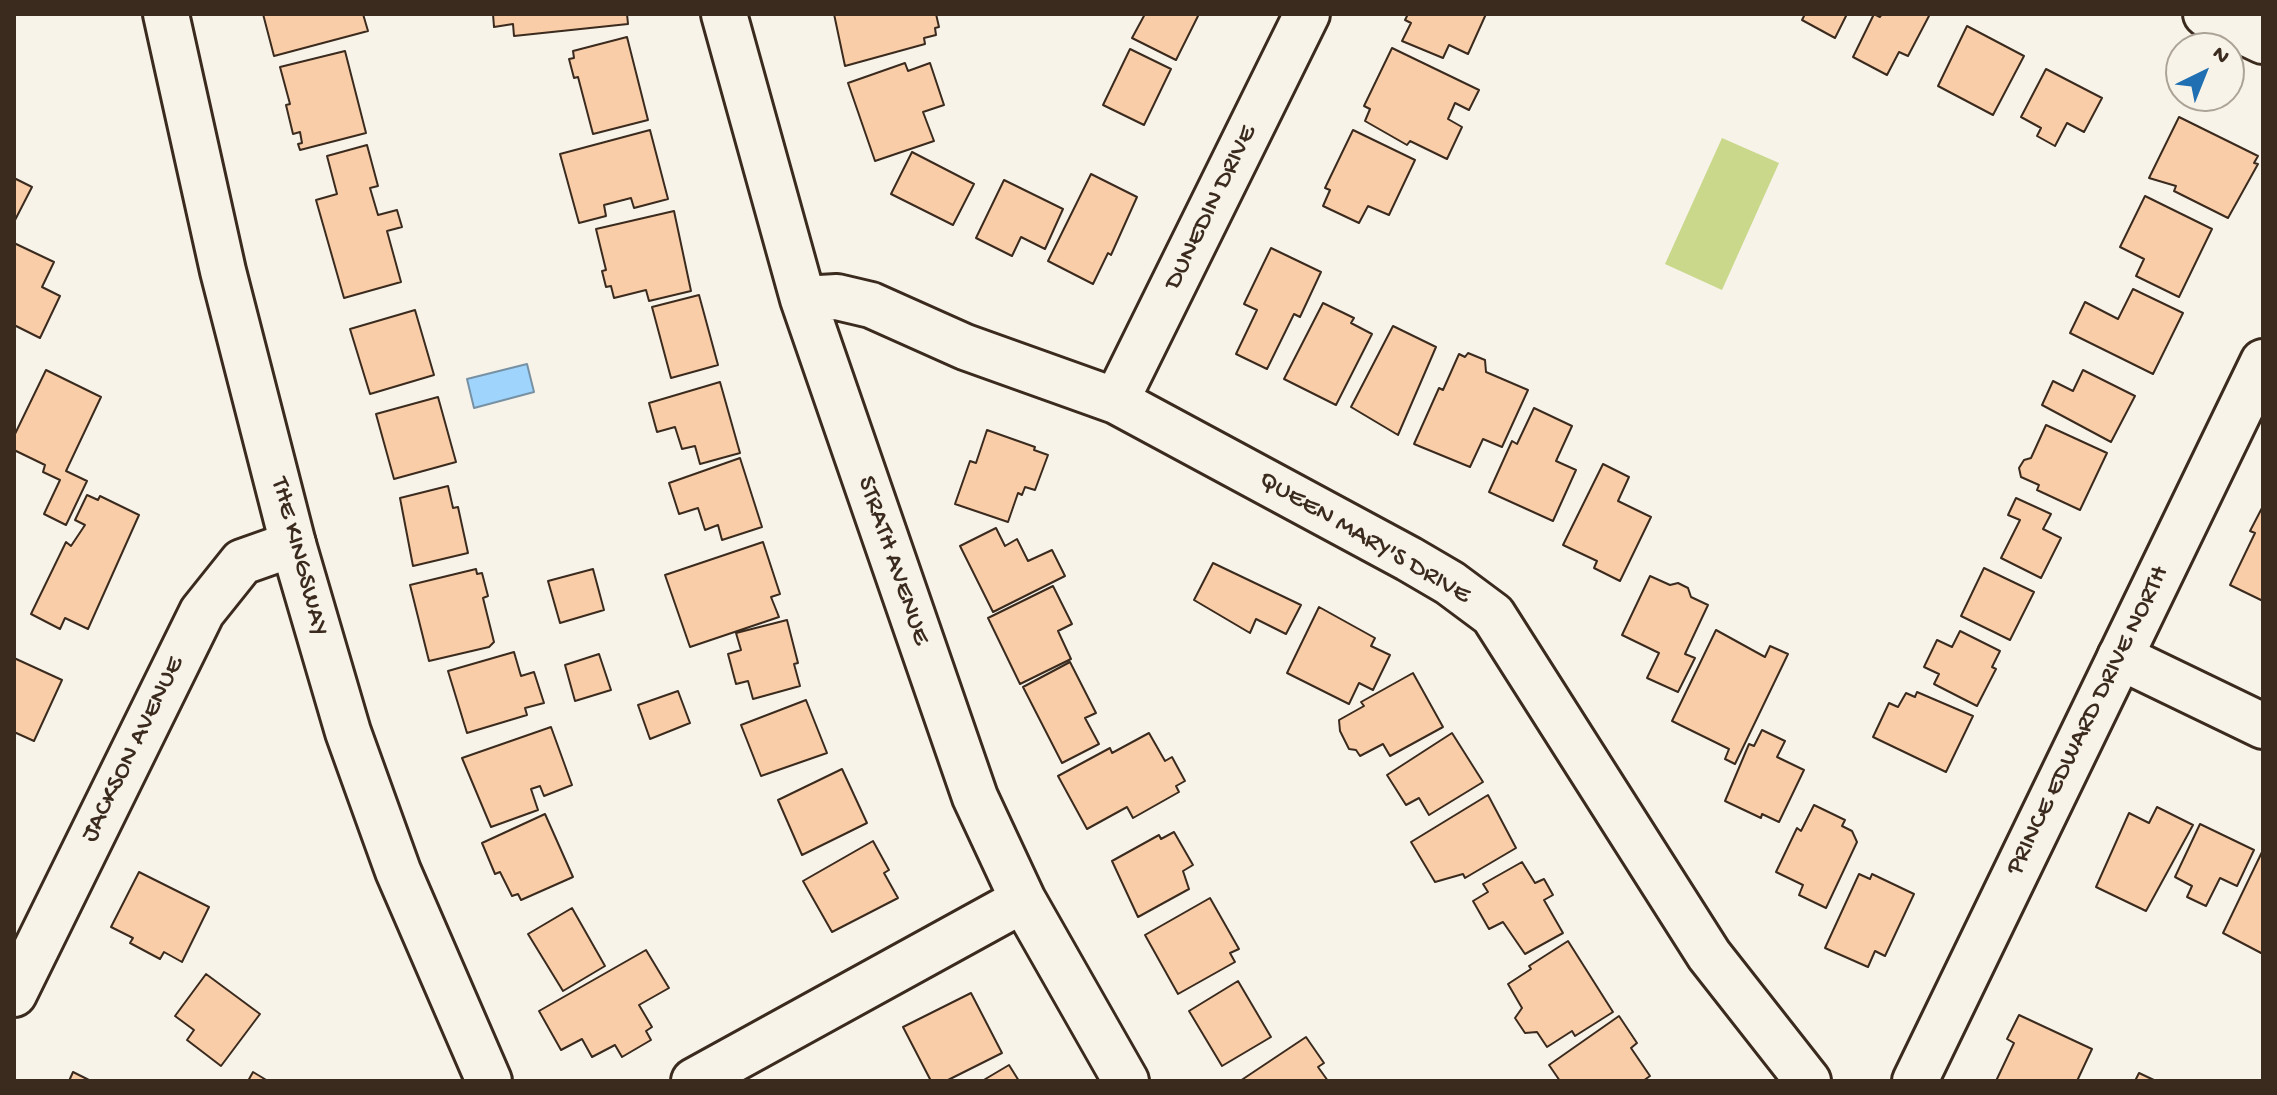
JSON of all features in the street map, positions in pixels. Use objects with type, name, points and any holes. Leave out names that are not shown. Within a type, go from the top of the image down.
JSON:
[{"type":"street","name":"THE KINGSWAY","points":[[166,14],[223,271],[293,544],[358,760],[416,915],[489,1081]]},
{"type":"street","name":"STRATH AVENUE","points":[[724,14],[803,299],[975,797],[1023,900],[1126,1081]]},
{"type":"street","name":"DUNEDIN DRIVE","points":[[1116,401],[1307,14]]},
{"type":"street","points":[[2206,14],[2263,41]]},
{"type":"street","name":"QUEEN MARY'S DRIVE","points":[[803,299],[837,297],[871,305],[965,347],[1116,401],[1409,559],[1450,583],[1493,615],[1709,955],[1808,1081]]},
{"type":"street","name":"PRINCE EDWARD DRIVE NORTH","points":[[1915,1081],[2263,362]]},
{"type":"street","name":"JACKSON AVENUE","points":[[14,994],[202,612],[242,562],[293,544]]},
{"type":"street","points":[[2120,657],[2263,726]]},
{"type":"street","points":[[694,1081],[1023,900]]},
{"type":"green space","points":[[1722,138],[1779,163],[1722,290],[1665,264]]},
{"type":"water","points":[[527,364],[534,392],[474,408],[467,379]]},
{"type":"building","points":[[263,14],[363,14],[368,31],[274,56]]},
{"type":"building","points":[[493,14],[627,14],[628,24],[514,36],[513,24],[494,27]]},
{"type":"building","points":[[834,14],[936,14],[939,27],[935,28],[936,35],[924,38],[925,44],[845,66]]},
{"type":"building","points":[[1145,14],[1199,14],[1176,60],[1132,38]]},
{"type":"building","points":[[1408,14],[1486,14],[1468,54],[1449,45],[1443,58],[1402,41],[1411,23],[1405,20]]},
{"type":"building","points":[[1805,14],[1847,14],[1835,38],[1802,20]]},
{"type":"building","points":[[1874,14],[1880,17],[1882,14],[1930,14],[1908,56],[1899,52],[1887,75],[1853,57]]},
{"type":"building","points":[[1967,26],[2024,56],[1993,115],[1938,86]]},
{"type":"building","points":[[627,37],[648,120],[593,134],[578,77],[574,78],[569,59],[574,58],[573,51]]},
{"type":"building","points":[[1392,48],[1479,90],[1469,110],[1455,103],[1448,119],[1462,127],[1447,159],[1410,141],[1407,145],[1365,121],[1370,109],[1364,106]]},
{"type":"building","points":[[1130,49],[1171,69],[1144,125],[1103,105]]},
{"type":"building","points":[[345,51],[366,133],[300,150],[300,132],[293,134],[286,105],[290,104],[280,67]]},
{"type":"building","points":[[905,63],[908,71],[930,63],[944,105],[923,112],[934,141],[875,161],[848,83]]},
{"type":"building","points":[[2046,69],[2102,98],[2084,132],[2067,123],[2055,146],[2037,136],[2041,128],[2021,117]]},
{"type":"building","points":[[2179,117],[2258,156],[2254,163],[2258,164],[2228,218],[2174,191],[2176,186],[2149,178]]},
{"type":"building","points":[[650,130],[668,199],[634,208],[631,198],[604,205],[606,216],[579,223],[560,154]]},
{"type":"building","points":[[1353,130],[1415,160],[1389,215],[1368,206],[1359,223],[1323,206],[1330,190],[1325,188]]},
{"type":"building","points":[[367,145],[378,186],[370,188],[378,215],[397,210],[402,227],[387,231],[401,282],[344,298],[316,200],[337,194],[327,156]]},
{"type":"building","points":[[912,152],[974,184],[953,225],[891,194]]},
{"type":"building","points":[[1091,174],[1137,197],[1111,255],[1108,253],[1093,284],[1048,261]]},
{"type":"building","points":[[14,178],[32,187],[14,222]]},
{"type":"building","points":[[1004,180],[1063,209],[1045,249],[1021,237],[1012,256],[976,238]]},
{"type":"building","points":[[2145,196],[2212,229],[2179,297],[2136,276],[2144,259],[2120,247]]},
{"type":"building","points":[[674,211],[691,291],[649,301],[646,290],[614,298],[611,286],[606,287],[602,271],[606,270],[596,229]]},
{"type":"building","points":[[14,243],[54,262],[42,287],[60,296],[40,338],[14,325]]},
{"type":"building","points":[[1271,248],[1321,272],[1300,317],[1294,314],[1267,369],[1236,354],[1257,310],[1244,304]]},
{"type":"building","points":[[2133,289],[2183,313],[2153,374],[2070,333],[2085,302],[2118,319]]},
{"type":"building","points":[[699,295],[718,365],[671,378],[652,307]]},
{"type":"building","points":[[1323,303],[1354,318],[1351,323],[1372,334],[1336,405],[1284,379]]},
{"type":"building","points":[[415,310],[434,375],[370,394],[350,329]]},
{"type":"building","points":[[1393,326],[1436,347],[1398,435],[1351,407]]},
{"type":"building","points":[[1468,353],[1485,360],[1486,372],[1528,390],[1502,447],[1483,439],[1470,467],[1414,444],[1439,388],[1443,390],[1459,354],[1465,357]]},
{"type":"building","points":[[46,370],[101,397],[66,471],[87,481],[66,525],[44,514],[60,480],[43,472],[45,465],[14,450],[14,436]]},
{"type":"building","points":[[2083,370],[2135,396],[2111,442],[2042,405],[2053,381],[2073,391]]},
{"type":"building","points":[[720,382],[740,453],[700,464],[695,446],[682,449],[675,427],[657,432],[649,403]]},
{"type":"building","points":[[438,397],[456,462],[394,479],[376,414]]},
{"type":"building","points":[[1534,408],[1572,426],[1556,461],[1576,470],[1553,521],[1489,492],[1512,441],[1517,444]]},
{"type":"building","points":[[2046,425],[2107,453],[2080,510],[2037,490],[2039,485],[2021,477],[2019,468],[2024,460],[2031,458]]},
{"type":"building","points":[[987,430],[1035,447],[1034,450],[1048,455],[1035,490],[1025,487],[1022,495],[1018,493],[1008,522],[955,504],[970,461],[976,463]]},
{"type":"building","points":[[740,458],[762,527],[722,540],[718,525],[705,530],[698,508],[679,514],[669,483]]},
{"type":"building","points":[[1603,464],[1629,477],[1618,501],[1651,517],[1620,581],[1594,568],[1597,561],[1563,545]]},
{"type":"building","points":[[448,486],[453,508],[458,507],[468,553],[413,566],[400,498]]},
{"type":"building","points":[[87,495],[98,500],[100,496],[139,515],[88,629],[65,618],[60,629],[31,614],[66,542],[71,546],[85,525],[75,520]]},
{"type":"building","points":[[2016,498],[2051,514],[2043,529],[2061,538],[2041,578],[2001,558],[2020,520],[2008,515]]},
{"type":"building","points":[[2263,506],[2263,601],[2230,585],[2255,533],[2250,531]]},
{"type":"building","points":[[996,528],[1005,546],[1017,539],[1028,561],[1052,550],[1065,576],[993,612],[960,546]]},
{"type":"building","points":[[763,542],[780,594],[771,597],[779,617],[690,647],[665,575]]},
{"type":"building","points":[[1213,563],[1301,605],[1286,634],[1256,619],[1250,633],[1194,600]]},
{"type":"building","points":[[1984,568],[2034,592],[2010,640],[1961,616]]},
{"type":"building","points":[[476,569],[477,574],[482,573],[488,596],[483,598],[494,642],[489,647],[429,661],[410,585]]},
{"type":"building","points":[[593,569],[604,610],[560,623],[548,581]]},
{"type":"building","points":[[1650,576],[1670,585],[1678,583],[1688,588],[1691,597],[1708,605],[1685,654],[1695,658],[1678,692],[1647,678],[1659,653],[1622,635]]},
{"type":"building","points":[[1053,586],[1072,624],[1058,631],[1071,659],[1020,684],[988,618]]},
{"type":"building","points":[[1319,607],[1375,638],[1371,646],[1390,655],[1373,690],[1359,683],[1349,704],[1287,673]]},
{"type":"building","points":[[787,620],[798,663],[794,664],[800,686],[753,699],[748,681],[736,684],[728,654],[741,650],[736,633]]},
{"type":"building","points":[[1716,630],[1765,657],[1770,646],[1788,654],[1735,764],[1725,759],[1729,749],[1672,721]]},
{"type":"building","points":[[1960,631],[2000,651],[1992,667],[1996,669],[1977,706],[1934,684],[1939,674],[1924,667],[1937,640],[1952,647]]},
{"type":"building","points":[[514,652],[521,676],[534,672],[544,703],[525,708],[527,715],[467,733],[448,671]]},
{"type":"building","points":[[599,654],[611,690],[575,701],[565,665]]},
{"type":"building","points":[[14,658],[62,680],[34,741],[14,732]]},
{"type":"building","points":[[1070,662],[1096,713],[1085,718],[1099,744],[1062,763],[1023,687]]},
{"type":"building","points":[[1413,673],[1443,727],[1390,756],[1383,744],[1360,756],[1356,750],[1349,749],[1340,731],[1339,720],[1364,706],[1361,702]]},
{"type":"building","points":[[678,691],[690,723],[650,739],[638,705]]},
{"type":"building","points":[[1917,692],[1973,716],[1946,772],[1873,737],[1889,703],[1898,707],[1906,693],[1915,697]]},
{"type":"building","points":[[806,700],[827,753],[761,776],[741,725]]},
{"type":"building","points":[[551,727],[572,785],[544,796],[540,786],[531,789],[538,810],[491,827],[462,758]]},
{"type":"building","points":[[1762,730],[1785,741],[1777,757],[1804,770],[1779,822],[1762,814],[1761,818],[1725,801],[1749,744],[1754,746]]},
{"type":"building","points":[[1149,733],[1165,761],[1172,757],[1185,781],[1176,786],[1179,792],[1133,818],[1127,807],[1087,829],[1058,776],[1110,748],[1112,753]]},
{"type":"building","points":[[1452,733],[1483,782],[1429,815],[1419,798],[1406,805],[1387,775]]},
{"type":"building","points":[[842,769],[867,823],[802,855],[778,800]]},
{"type":"building","points":[[1488,795],[1516,848],[1465,878],[1463,874],[1435,882],[1411,842]]},
{"type":"building","points":[[1814,805],[1845,820],[1842,826],[1852,831],[1857,842],[1826,908],[1799,895],[1803,885],[1776,872],[1797,828],[1801,831]]},
{"type":"building","points":[[2157,807],[2193,825],[2146,911],[2096,887],[2129,813],[2149,823]]},
{"type":"building","points":[[545,814],[573,877],[521,900],[518,894],[512,896],[500,872],[495,874],[482,843]]},
{"type":"building","points":[[2200,824],[2254,850],[2237,886],[2220,878],[2206,906],[2187,897],[2192,886],[2175,877]]},
{"type":"building","points":[[1174,832],[1193,865],[1183,871],[1189,889],[1138,917],[1112,861],[1159,835],[1161,839]]},
{"type":"building","points":[[873,841],[889,870],[884,873],[898,898],[832,932],[803,881]]},
{"type":"building","points":[[2263,852],[2263,954],[2223,933]]},
{"type":"building","points":[[1522,862],[1535,883],[1544,879],[1553,895],[1544,900],[1563,933],[1525,954],[1503,922],[1489,929],[1473,901],[1488,892],[1483,884]]},
{"type":"building","points":[[139,872],[209,907],[182,962],[164,952],[160,959],[130,943],[133,938],[111,927]]},
{"type":"building","points":[[1859,874],[1870,879],[1872,874],[1914,894],[1885,956],[1875,951],[1868,967],[1825,948]]},
{"type":"building","points":[[1210,898],[1239,949],[1230,953],[1235,962],[1178,994],[1145,935]]},
{"type":"building","points":[[572,908],[605,966],[563,991],[528,934]]},
{"type":"building","points":[[1568,941],[1613,1012],[1575,1036],[1572,1031],[1547,1047],[1537,1032],[1525,1033],[1515,1018],[1522,1008],[1508,984]]},
{"type":"building","points":[[646,950],[669,988],[639,1005],[652,1027],[646,1031],[651,1040],[622,1057],[615,1045],[592,1057],[582,1039],[561,1050],[539,1011]]},
{"type":"building","points":[[206,974],[260,1014],[221,1066],[187,1040],[194,1030],[175,1016]]},
{"type":"building","points":[[1238,981],[1271,1037],[1222,1066],[1189,1011]]},
{"type":"building","points":[[971,993],[1002,1053],[946,1081],[931,1081],[903,1027]]},
{"type":"building","points":[[2019,1015],[2092,1049],[2077,1081],[1996,1081],[2014,1043],[2007,1039]]},
{"type":"building","points":[[1619,1016],[1637,1043],[1631,1048],[1650,1076],[1643,1081],[1560,1081],[1549,1065]]},
{"type":"building","points":[[1306,1037],[1324,1063],[1318,1067],[1328,1081],[1240,1081]]},
{"type":"building","points":[[1009,1065],[1019,1081],[982,1081]]},
{"type":"building","points":[[73,1072],[91,1081],[69,1081]]},
{"type":"building","points":[[253,1072],[268,1081],[248,1081]]},
{"type":"building","points":[[2139,1073],[2156,1081],[2135,1081]]}]
